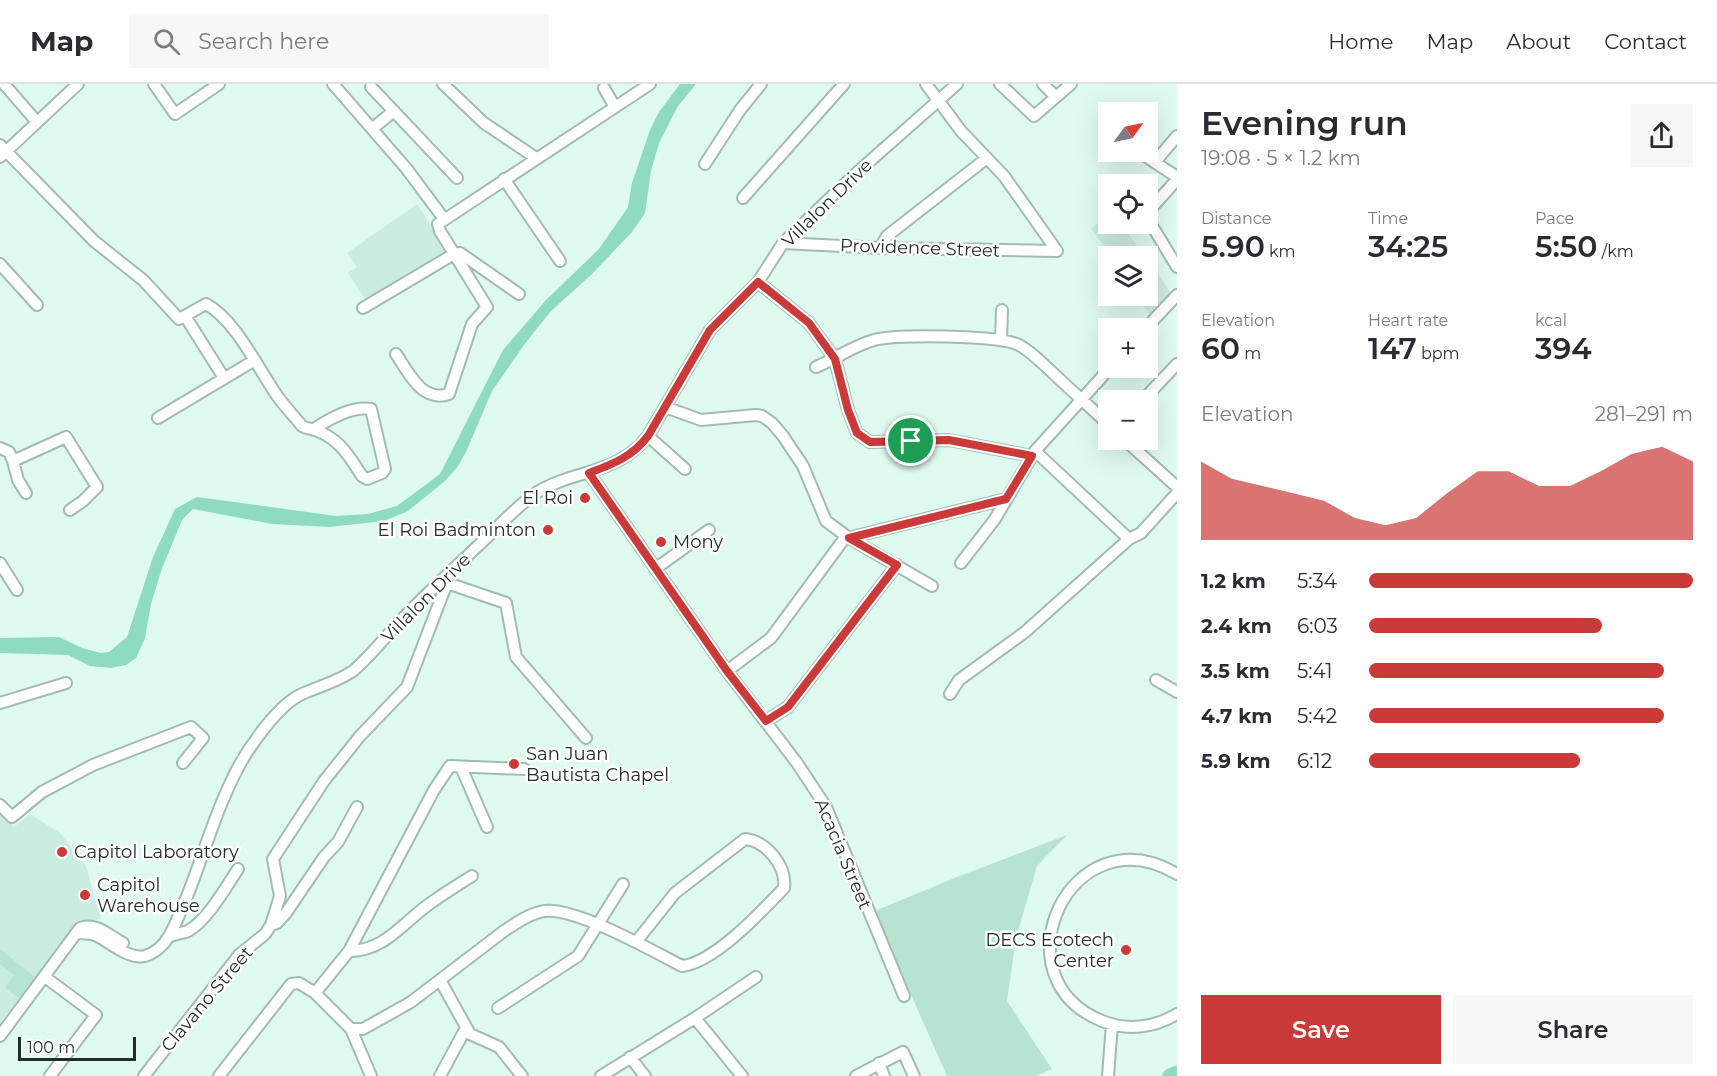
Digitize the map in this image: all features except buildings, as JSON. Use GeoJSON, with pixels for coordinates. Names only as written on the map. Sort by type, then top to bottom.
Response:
{"type":"FeatureCollection","features":[{"type":"Feature","properties":{"kind":"street"},"geometry":{"type":"LineString","coordinates":[[4,84],[37,122]]}},
{"type":"Feature","properties":{"kind":"street"},"geometry":{"type":"LineString","coordinates":[[78,84],[2,151],[94,241],[143,280],[179,319],[206,303],[214,308],[235,331],[278,397],[302,426],[314,429],[343,446],[362,476],[367,479],[385,469],[371,409],[363,408],[327,421],[314,429]]}},
{"type":"Feature","properties":{"kind":"street"},"geometry":{"type":"LineString","coordinates":[[154,84],[175,114],[219,84]]}},
{"type":"Feature","properties":{"kind":"street"},"geometry":{"type":"LineString","coordinates":[[333,84],[406,168],[444,219]]}},
{"type":"Feature","properties":{"kind":"street"},"geometry":{"type":"LineString","coordinates":[[443,84],[484,123],[537,158]]}},
{"type":"Feature","properties":{"kind":"street"},"geometry":{"type":"LineString","coordinates":[[396,354],[426,394],[449,394],[472,324],[487,307],[440,231],[438,224],[615,107],[639,88],[650,84]]}},
{"type":"Feature","properties":{"kind":"street"},"geometry":{"type":"LineString","coordinates":[[705,164],[760,84]]}},
{"type":"Feature","properties":{"kind":"street"},"geometry":{"type":"LineString","coordinates":[[743,198],[844,84]]}},
{"type":"Feature","properties":{"kind":"street"},"geometry":{"type":"LineString","coordinates":[[880,248],[888,236],[987,158],[961,130],[926,84]]}},
{"type":"Feature","properties":{"kind":"street","name":"Villalon Drive"},"geometry":{"type":"LineString","coordinates":[[0,1036],[77,933],[96,936],[137,956],[147,955],[162,947],[170,936],[197,873],[229,786],[241,761],[261,733],[290,701],[343,678],[353,671],[406,614],[445,582],[535,494],[547,487],[627,457],[638,449],[648,436],[710,330],[758,282],[783,243],[823,204],[957,84]]}},
{"type":"Feature","properties":{"kind":"street"},"geometry":{"type":"LineString","coordinates":[[1000,84],[1034,116],[1071,84]]}},
{"type":"Feature","properties":{"kind":"street"},"geometry":{"type":"LineString","coordinates":[[1043,84],[1056,97]]}},
{"type":"Feature","properties":{"kind":"street"},"geometry":{"type":"LineString","coordinates":[[371,87],[457,177]]}},
{"type":"Feature","properties":{"kind":"street"},"geometry":{"type":"LineString","coordinates":[[604,88],[615,107]]}},
{"type":"Feature","properties":{"kind":"street"},"geometry":{"type":"LineString","coordinates":[[372,128],[394,111]]}},
{"type":"Feature","properties":{"kind":"street"},"geometry":{"type":"LineString","coordinates":[[1158,158],[1177,136]]}},
{"type":"Feature","properties":{"kind":"street","name":"Providence Street"},"geometry":{"type":"LineString","coordinates":[[783,243],[880,248],[1057,251],[1004,176],[987,158]]}},
{"type":"Feature","properties":{"kind":"street"},"geometry":{"type":"LineString","coordinates":[[1155,162],[1175,181],[1158,201]]}},
{"type":"Feature","properties":{"kind":"street"},"geometry":{"type":"LineString","coordinates":[[504,179],[560,261]]}},
{"type":"Feature","properties":{"kind":"street"},"geometry":{"type":"LineString","coordinates":[[1157,234],[1177,267]]}},
{"type":"Feature","properties":{"kind":"street"},"geometry":{"type":"LineString","coordinates":[[363,308],[454,254],[460,253],[519,294]]}},
{"type":"Feature","properties":{"kind":"street"},"geometry":{"type":"LineString","coordinates":[[0,264],[37,305]]}},
{"type":"Feature","properties":{"kind":"street"},"geometry":{"type":"LineString","coordinates":[[758,282],[809,323],[835,359],[848,410],[857,433],[864,439],[870,442],[949,440],[1033,453],[1129,539]]}},
{"type":"Feature","properties":{"kind":"street"},"geometry":{"type":"LineString","coordinates":[[1155,318],[1177,295]]}},
{"type":"Feature","properties":{"kind":"street"},"geometry":{"type":"LineString","coordinates":[[1001,340],[1002,310]]}},
{"type":"Feature","properties":{"kind":"street"},"geometry":{"type":"LineString","coordinates":[[185,316],[224,378]]}},
{"type":"Feature","properties":{"kind":"street"},"geometry":{"type":"LineString","coordinates":[[816,367],[876,339],[897,336],[1001,340],[1020,345],[1098,415]]}},
{"type":"Feature","properties":{"kind":"street"},"geometry":{"type":"LineString","coordinates":[[158,418],[255,360]]}},
{"type":"Feature","properties":{"kind":"street"},"geometry":{"type":"LineString","coordinates":[[1152,390],[1177,364]]}},
{"type":"Feature","properties":{"kind":"street"},"geometry":{"type":"LineString","coordinates":[[961,563],[995,519],[1033,453],[1101,378]]}},
{"type":"Feature","properties":{"kind":"street"},"geometry":{"type":"LineString","coordinates":[[665,407],[701,420],[762,416],[783,436],[803,465],[826,521],[849,538],[932,586]]}},
{"type":"Feature","properties":{"kind":"street"},"geometry":{"type":"LineString","coordinates":[[648,436],[686,469]]}},
{"type":"Feature","properties":{"kind":"street"},"geometry":{"type":"LineString","coordinates":[[13,461],[66,437],[97,487],[70,510]]}},
{"type":"Feature","properties":{"kind":"street"},"geometry":{"type":"LineString","coordinates":[[0,448],[9,452],[18,480],[26,493]]}},
{"type":"Feature","properties":{"kind":"street"},"geometry":{"type":"LineString","coordinates":[[1136,450],[1177,487]]}},
{"type":"Feature","properties":{"kind":"street","name":"Acacia Street"},"geometry":{"type":"LineString","coordinates":[[589,473],[727,671],[766,721],[826,807],[904,996]]}},
{"type":"Feature","properties":{"kind":"street"},"geometry":{"type":"LineString","coordinates":[[950,694],[959,680],[1025,632],[1129,539],[1141,533],[1177,493]]}},
{"type":"Feature","properties":{"kind":"street"},"geometry":{"type":"LineString","coordinates":[[727,671],[771,638],[839,544],[849,538],[1006,499]]}},
{"type":"Feature","properties":{"kind":"street"},"geometry":{"type":"LineString","coordinates":[[655,569],[709,530]]}},
{"type":"Feature","properties":{"kind":"street"},"geometry":{"type":"LineString","coordinates":[[0,563],[17,590]]}},
{"type":"Feature","properties":{"kind":"street"},"geometry":{"type":"LineString","coordinates":[[766,721],[788,707],[897,565]]}},
{"type":"Feature","properties":{"kind":"street"},"geometry":{"type":"LineString","coordinates":[[445,582],[506,603],[516,657],[586,738]]}},
{"type":"Feature","properties":{"kind":"street","name":"Clavano Street"},"geometry":{"type":"LineString","coordinates":[[144,1076],[240,955],[265,934],[271,925],[280,896],[273,859],[324,781],[360,736],[407,687],[445,582]]}},
{"type":"Feature","properties":{"kind":"street"},"geometry":{"type":"LineString","coordinates":[[1156,680],[1177,692]]}},
{"type":"Feature","properties":{"kind":"street"},"geometry":{"type":"LineString","coordinates":[[0,704],[66,683]]}},
{"type":"Feature","properties":{"kind":"street"},"geometry":{"type":"LineString","coordinates":[[0,805],[12,817],[42,792],[93,765],[191,726],[203,738],[183,763]]}},
{"type":"Feature","properties":{"kind":"street"},"geometry":{"type":"LineString","coordinates":[[315,993],[349,951],[443,774],[450,766],[524,769]]}},
{"type":"Feature","properties":{"kind":"street"},"geometry":{"type":"LineString","coordinates":[[461,767],[488,827]]}},
{"type":"Feature","properties":{"kind":"street"},"geometry":{"type":"LineString","coordinates":[[271,925],[277,923],[286,914],[341,836],[357,807]]}},
{"type":"Feature","properties":{"kind":"street"},"geometry":{"type":"LineString","coordinates":[[351,1029],[363,1029],[373,1025],[411,1002],[504,931],[533,914],[543,911],[564,912],[597,925],[682,966],[695,964],[740,933],[784,888],[783,869],[758,842],[745,839],[675,893],[636,942]]}},
{"type":"Feature","properties":{"kind":"street"},"geometry":{"type":"LineString","coordinates":[[1177,874],[1148,862],[1128,861],[1108,864],[1082,878],[1057,908],[1051,927],[1050,947],[1056,976],[1067,994],[1097,1019],[1126,1027],[1146,1026],[1177,1014]]}},
{"type":"Feature","properties":{"kind":"street"},"geometry":{"type":"LineString","coordinates":[[170,936],[186,932],[196,926],[238,869]]}},
{"type":"Feature","properties":{"kind":"street"},"geometry":{"type":"LineString","coordinates":[[349,951],[363,951],[374,947],[396,933],[432,902],[472,876]]}},
{"type":"Feature","properties":{"kind":"street"},"geometry":{"type":"LineString","coordinates":[[498,1008],[578,956],[623,884]]}},
{"type":"Feature","properties":{"kind":"street"},"geometry":{"type":"LineString","coordinates":[[45,977],[96,1015],[50,1076]]}},
{"type":"Feature","properties":{"kind":"street"},"geometry":{"type":"LineString","coordinates":[[601,1076],[756,977]]}},
{"type":"Feature","properties":{"kind":"street"},"geometry":{"type":"LineString","coordinates":[[440,980],[470,1034],[499,1047],[522,1076]]}},
{"type":"Feature","properties":{"kind":"street"},"geometry":{"type":"LineString","coordinates":[[219,1076],[291,984],[299,983],[315,993],[351,1029],[371,1076]]}},
{"type":"Feature","properties":{"kind":"street"},"geometry":{"type":"LineString","coordinates":[[695,1018],[742,1076]]}},
{"type":"Feature","properties":{"kind":"street"},"geometry":{"type":"LineString","coordinates":[[1108,1076],[1112,1024]]}},
{"type":"Feature","properties":{"kind":"street"},"geometry":{"type":"LineString","coordinates":[[440,1076],[466,1028]]}},
{"type":"Feature","properties":{"kind":"street"},"geometry":{"type":"LineString","coordinates":[[856,1076],[903,1052],[914,1076]]}},
{"type":"Feature","properties":{"kind":"street"},"geometry":{"type":"LineString","coordinates":[[630,1057],[645,1076]]}},
{"type":"Feature","properties":{"kind":"street"},"geometry":{"type":"LineString","coordinates":[[879,1063],[884,1076]]}},
{"type":"Feature","properties":{"kind":"shaded area"},"geometry":{"type":"Polygon","coordinates":[[[680,84],[696,84],[678,106],[659,143],[651,171],[645,213],[632,232],[592,274],[550,312],[524,345],[492,391],[466,452],[445,481],[408,511],[384,521],[329,527],[272,524],[193,509],[182,520],[161,571],[151,604],[145,638],[136,658],[126,665],[111,668],[90,666],[68,655],[0,653],[0,638],[59,637],[82,648],[100,653],[109,652],[127,637],[153,557],[175,509],[197,497],[336,516],[368,514],[397,506],[440,474],[503,350],[546,300],[599,249],[628,207],[632,183],[650,130],[659,112],[680,84]]]}},
{"type":"Feature","properties":{"kind":"shaded area"},"geometry":{"type":"Polygon","coordinates":[[[417,204],[449,253],[367,302],[348,273],[357,267],[347,253],[417,204]]]}},
{"type":"Feature","properties":{"kind":"shaded area"},"geometry":{"type":"Polygon","coordinates":[[[1098,223],[1098,234],[1128,234],[1138,246],[1103,246],[1091,228],[1098,223]]]}},
{"type":"Feature","properties":{"kind":"shaded area"},"geometry":{"type":"Polygon","coordinates":[[[1158,274],[1171,293],[1151,316],[1144,306],[1158,306],[1158,274]]]}},
{"type":"Feature","properties":{"kind":"shaded area"},"geometry":{"type":"Polygon","coordinates":[[[0,809],[14,827],[30,814],[60,833],[86,866],[101,919],[78,923],[0,1023],[0,809]]]}},
{"type":"Feature","properties":{"kind":"shaded area"},"geometry":{"type":"Polygon","coordinates":[[[1067,835],[1037,866],[1016,938],[1007,1001],[1052,1069],[1036,1076],[947,1076],[876,916],[877,910],[1067,835]]]}},
{"type":"Feature","properties":{"kind":"shaded area"},"geometry":{"type":"Polygon","coordinates":[[[0,949],[35,977],[19,998],[5,988],[14,975],[0,964],[0,949]]]}},
{"type":"Feature","properties":{"kind":"waterway"},"geometry":{"type":"LineString","coordinates":[[1170,1076],[1177,1073]]}},
{"type":"Feature","properties":{"kind":"place","name":"El Roi"},"geometry":{"type":"Point","coordinates":[585,498]}},
{"type":"Feature","properties":{"kind":"place","name":"El Roi Badminton"},"geometry":{"type":"Point","coordinates":[548,530]}},
{"type":"Feature","properties":{"kind":"place","name":"Mony"},"geometry":{"type":"Point","coordinates":[661,542]}},
{"type":"Feature","properties":{"kind":"place","name":"San Juan Bautista Chapel"},"geometry":{"type":"Point","coordinates":[514,764]}},
{"type":"Feature","properties":{"kind":"place","name":"Capitol Laboratory"},"geometry":{"type":"Point","coordinates":[62,852]}},
{"type":"Feature","properties":{"kind":"place","name":"Capitol Warehouse"},"geometry":{"type":"Point","coordinates":[85,895]}},
{"type":"Feature","properties":{"kind":"place","name":"DECS Ecotech Center"},"geometry":{"type":"Point","coordinates":[1126,950]}},
{"type":"Feature","properties":{"kind":"route"},"geometry":{"type":"LineString","coordinates":[[758,282],[809,323],[835,359],[848,410],[857,433],[870,442],[911,441],[949,440],[1032,456],[1006,499],[849,538],[897,565],[788,707],[766,721],[727,671],[589,473],[627,457],[638,449],[648,436],[710,330],[758,282]]}}]}
